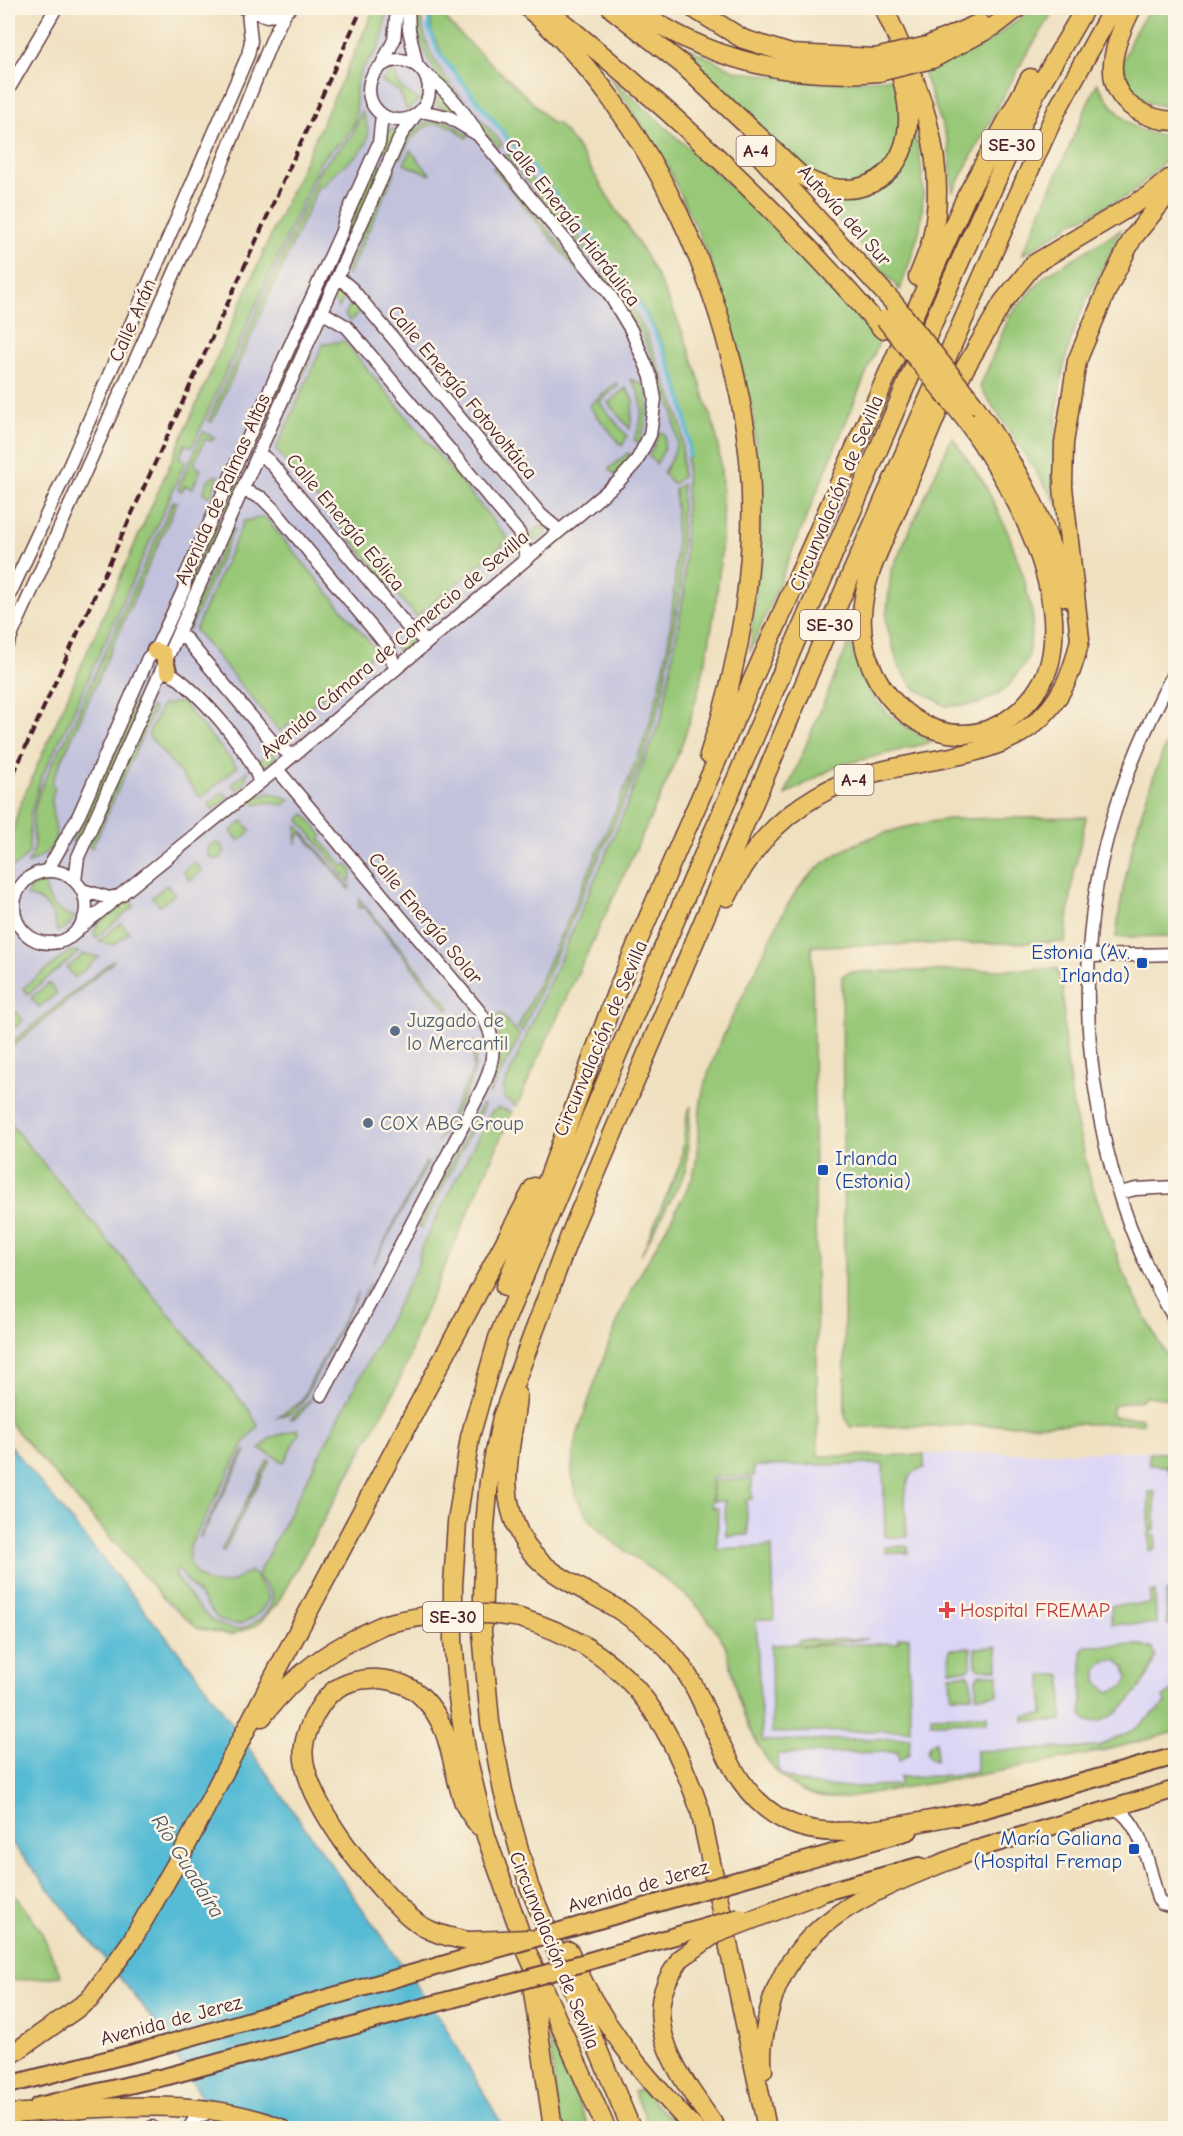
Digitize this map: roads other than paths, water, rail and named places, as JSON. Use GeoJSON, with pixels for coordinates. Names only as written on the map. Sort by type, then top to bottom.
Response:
{"type":"FeatureCollection","features":[{"type":"Feature","properties":{"kind":"highway"},"geometry":{"type":"LineString","coordinates":[[528,8],[547,24],[615,103],[657,170],[700,261],[730,354],[748,459],[750,561],[738,646],[715,735],[671,864]]}},
{"type":"Feature","properties":{"kind":"highway"},"geometry":{"type":"LineString","coordinates":[[545,8],[629,76],[723,161],[883,324]]}},
{"type":"Feature","properties":{"kind":"highway"},"geometry":{"type":"LineString","coordinates":[[557,8],[619,57],[724,152],[794,221],[883,324],[967,417],[1010,504],[1035,570],[1045,627],[1036,678],[1027,691],[1009,710],[993,718],[969,725],[932,720],[910,708],[880,675],[868,637],[869,613],[890,526],[932,426],[977,315],[1000,236]]}},
{"type":"Feature","properties":{"kind":"highway"},"geometry":{"type":"LineString","coordinates":[[612,8],[683,65],[800,176],[814,184],[848,191],[877,181],[899,157],[906,140],[908,108],[901,74],[877,8]]}},
{"type":"Feature","properties":{"kind":"highway","name":"Autovía del Sur"},"geometry":{"type":"LineString","coordinates":[[612,8],[765,160],[892,301],[967,417]]}},
{"type":"Feature","properties":{"kind":"highway"},"geometry":{"type":"LineString","coordinates":[[635,8],[659,25],[728,56],[773,69],[841,75],[963,44],[1018,8]]}},
{"type":"Feature","properties":{"kind":"highway"},"geometry":{"type":"LineString","coordinates":[[693,8],[743,39],[791,54],[877,65]]}},
{"type":"Feature","properties":{"kind":"highway"},"geometry":{"type":"LineString","coordinates":[[828,505],[932,240],[938,195],[932,135],[924,102],[884,8]]}},
{"type":"Feature","properties":{"kind":"highway"},"geometry":{"type":"LineString","coordinates":[[929,53],[1004,8]]}},
{"type":"Feature","properties":{"kind":"highway"},"geometry":{"type":"LineString","coordinates":[[480,1396],[496,1308],[548,1179],[575,1098],[616,993],[671,864],[966,197],[1035,69],[1079,8]]}},
{"type":"Feature","properties":{"kind":"highway","name":"Circunvalación de Sevilla"},"geometry":{"type":"LineString","coordinates":[[606,2128],[528,1946],[486,1836],[468,1756],[458,1698],[453,1597],[457,1522],[470,1437],[498,1338],[522,1278],[948,288],[1036,92],[1085,8]]}},
{"type":"Feature","properties":{"kind":"highway","name":"Circunvalación de Sevilla"},"geometry":{"type":"LineString","coordinates":[[631,2128],[529,1886],[503,1791],[490,1722],[482,1632],[485,1526],[489,1481],[502,1417],[574,1225],[846,586],[1058,110],[1113,8]]}},
{"type":"Feature","properties":{"kind":"highway"},"geometry":{"type":"LineString","coordinates":[[1132,8],[1119,33],[1113,54],[1113,79],[1129,105],[1149,117],[1176,121]]}},
{"type":"Feature","properties":{"kind":"highway"},"geometry":{"type":"LineString","coordinates":[[932,426],[1002,302],[1034,264],[1152,194],[1176,174]]}},
{"type":"Feature","properties":{"kind":"highway"},"geometry":{"type":"LineString","coordinates":[[1069,673],[1080,639],[1064,486],[1064,443],[1077,361],[1106,292],[1132,239],[1176,184]]}},
{"type":"Feature","properties":{"kind":"highway"},"geometry":{"type":"LineString","coordinates":[[1125,256],[1176,196]]}},
{"type":"Feature","properties":{"kind":"highway","name":"A-4"},"geometry":{"type":"LineString","coordinates":[[665,1015],[691,979],[738,876],[756,846],[783,821],[818,796],[855,780],[898,767],[970,753],[1010,740],[1033,727],[1050,710],[1069,673],[1066,600],[1038,506],[1011,459],[967,417]]}},
{"type":"Feature","properties":{"kind":"highway"},"geometry":{"type":"LineString","coordinates":[[8,2057],[89,2000],[132,1942],[238,1750],[254,1714],[534,1186],[575,1098]]}},
{"type":"Feature","properties":{"kind":"highway"},"geometry":{"type":"LineString","coordinates":[[518,1373],[506,1497],[522,1540],[537,1558],[554,1571],[624,1613],[654,1635],[674,1657],[697,1693],[728,1759],[745,1787],[764,1807],[786,1822],[815,1830],[850,1832],[969,1813]]}},
{"type":"Feature","properties":{"kind":"highway"},"geometry":{"type":"LineString","coordinates":[[238,1750],[285,1687],[320,1658],[386,1624],[427,1614],[462,1611],[520,1618],[550,1627],[580,1642],[619,1670],[657,1713],[683,1762],[699,1810],[769,2128]]}},
{"type":"Feature","properties":{"kind":"highway"},"geometry":{"type":"LineString","coordinates":[[486,1836],[464,1804],[446,1731],[436,1713],[422,1696],[400,1683],[370,1679],[350,1683],[331,1694],[314,1717],[304,1747],[309,1784],[326,1816],[385,1895],[409,1917],[438,1934],[467,1941],[528,1946],[553,2128]]}},
{"type":"Feature","properties":{"kind":"highway"},"geometry":{"type":"LineString","coordinates":[[503,1791],[574,1963],[603,2019],[643,2074],[694,2128]]}},
{"type":"Feature","properties":{"kind":"highway"},"geometry":{"type":"LineString","coordinates":[[769,2128],[760,2054],[772,1997],[791,1959],[820,1926],[864,1896],[975,1850]]}},
{"type":"Feature","properties":{"kind":"highway"},"geometry":{"type":"LineString","coordinates":[[716,2128],[674,2063],[665,2040],[660,2011],[665,1984],[680,1959],[715,1934],[821,1893]]}},
{"type":"Feature","properties":{"kind":"highway"},"geometry":{"type":"LineString","coordinates":[[8,2114],[124,2107],[212,2112],[268,2123],[280,2128]]}},
{"type":"Feature","properties":{"kind":"main road","name":"Avenida de Jerez"},"geometry":{"type":"LineString","coordinates":[[8,2085],[528,1946],[780,1868],[1176,1756]]}},
{"type":"Feature","properties":{"kind":"main road"},"geometry":{"type":"LineString","coordinates":[[8,2114],[168,2076],[541,1975],[975,1850],[1176,1789]]}},
{"type":"Feature","properties":{"kind":"street"},"geometry":{"type":"LineString","coordinates":[[8,90],[56,8]]}},
{"type":"Feature","properties":{"kind":"street"},"geometry":{"type":"LineString","coordinates":[[397,8],[394,40],[381,66],[372,77],[369,91],[372,105],[382,115],[401,121],[417,114],[430,93],[409,30],[408,8]]}},
{"type":"Feature","properties":{"kind":"street"},"geometry":{"type":"LineString","coordinates":[[245,10],[267,16],[288,9]]}},
{"type":"Feature","properties":{"kind":"street","name":"Calle Arán"},"geometry":{"type":"LineString","coordinates":[[8,643],[210,194],[273,37],[288,9]]}},
{"type":"Feature","properties":{"kind":"street","name":"Calle Arán"},"geometry":{"type":"LineString","coordinates":[[8,598],[71,462],[248,55],[250,41],[245,10]]}},
{"type":"Feature","properties":{"kind":"street"},"geometry":{"type":"LineString","coordinates":[[381,66],[403,60],[421,70]]}},
{"type":"Feature","properties":{"kind":"street","name":"Calle Energía Hidráulica"},"geometry":{"type":"LineString","coordinates":[[421,70],[443,87],[468,117],[480,137],[619,308],[651,377],[655,401]]}},
{"type":"Feature","properties":{"kind":"street","name":"Calle Energía Hidráulica"},"geometry":{"type":"LineString","coordinates":[[417,114],[454,119],[480,137]]}},
{"type":"Feature","properties":{"kind":"street","name":"Avenida de Palmas Altas"},"geometry":{"type":"LineString","coordinates":[[78,885],[78,857],[163,663],[248,487],[259,453],[326,311],[338,277],[401,135],[417,114]]}},
{"type":"Feature","properties":{"kind":"street","name":"Avenida de Palmas Altas"},"geometry":{"type":"LineString","coordinates":[[163,663],[186,575],[231,474],[238,464],[309,299],[316,291],[379,142],[382,115]]}},
{"type":"Feature","properties":{"kind":"street","name":"Calle Energía Fotovoltáica"},"geometry":{"type":"LineString","coordinates":[[338,277],[352,289],[541,515],[560,531]]}},
{"type":"Feature","properties":{"kind":"street"},"geometry":{"type":"LineString","coordinates":[[316,291],[323,296],[326,311],[347,327],[519,533],[527,558]]}},
{"type":"Feature","properties":{"kind":"street","name":"Avenida Cámara de Comercio de Sevilla"},"geometry":{"type":"LineString","coordinates":[[77,930],[292,756],[619,481],[636,462],[650,435],[655,401]]}},
{"type":"Feature","properties":{"kind":"street","name":"Calle Energía Eólica"},"geometry":{"type":"LineString","coordinates":[[259,453],[270,462],[407,626],[427,642]]}},
{"type":"Feature","properties":{"kind":"street"},"geometry":{"type":"LineString","coordinates":[[238,464],[247,471],[248,487],[276,512],[388,647],[395,668]]}},
{"type":"Feature","properties":{"kind":"street"},"geometry":{"type":"LineString","coordinates":[[178,634],[187,640],[271,740],[292,756]]}},
{"type":"Feature","properties":{"kind":"street","name":"Avenida de Palmas Altas"},"geometry":{"type":"LineString","coordinates":[[47,871],[79,815],[148,658],[163,663]]}},
{"type":"Feature","properties":{"kind":"street"},"geometry":{"type":"LineString","coordinates":[[163,663],[192,688],[249,758],[259,782]]}},
{"type":"Feature","properties":{"kind":"street"},"geometry":{"type":"LineString","coordinates":[[1176,669],[1142,735],[1110,826],[1097,886],[1090,956],[1090,1042],[1100,1120],[1119,1193],[1151,1275],[1176,1321]]}},
{"type":"Feature","properties":{"kind":"street","name":"Calle Energía Solar"},"geometry":{"type":"LineString","coordinates":[[277,768],[480,1012],[489,1026],[494,1046],[492,1066],[482,1089],[322,1395]]}},
{"type":"Feature","properties":{"kind":"street"},"geometry":{"type":"LineString","coordinates":[[78,885],[86,911],[77,930],[55,942],[38,940],[30,936],[16,916],[12,893],[26,881],[47,871],[62,873],[78,885],[109,898],[123,895]]}},
{"type":"Feature","properties":{"kind":"street"},"geometry":{"type":"LineString","coordinates":[[1090,956],[1176,954]]}},
{"type":"Feature","properties":{"kind":"street"},"geometry":{"type":"LineString","coordinates":[[1119,1193],[1136,1189],[1176,1187]]}},
{"type":"Feature","properties":{"kind":"street"},"geometry":{"type":"LineString","coordinates":[[1114,1808],[1122,1811],[1134,1826],[1162,1904],[1176,1908]]}},
{"type":"Feature","properties":{"kind":"street"},"geometry":{"type":"LineString","coordinates":[[189,2128],[196,2117],[212,2112]]}},
{"type":"Feature","properties":{"kind":"water","name":"Río Guadaíra"},"geometry":{"type":"Polygon","coordinates":[[[8,1443],[198,1676],[443,2023],[504,2128],[222,2128],[145,2009],[8,1838],[8,1443]]]}},
{"type":"Feature","properties":{"kind":"waterway"},"geometry":{"type":"LineString","coordinates":[[429,8],[429,28],[438,52],[509,140]]}},
{"type":"Feature","properties":{"kind":"waterway"},"geometry":{"type":"LineString","coordinates":[[515,147],[604,254]]}},
{"type":"Feature","properties":{"kind":"waterway"},"geometry":{"type":"LineString","coordinates":[[609,262],[639,305],[665,353],[683,405],[688,431],[689,456]]}},
{"type":"Feature","properties":{"kind":"railway"},"geometry":{"type":"LineString","coordinates":[[8,786],[362,8]]}},
{"type":"Feature","properties":{"kind":"place","name":"Estonia (Av. Irlanda)"},"geometry":{"type":"Point","coordinates":[1142,963]}},
{"type":"Feature","properties":{"kind":"place","name":"Juzgado de lo Mercantil"},"geometry":{"type":"Point","coordinates":[395,1031]}},
{"type":"Feature","properties":{"kind":"place","name":"COX ABG Group"},"geometry":{"type":"Point","coordinates":[368,1123]}},
{"type":"Feature","properties":{"kind":"place","name":"Irlanda (Estonia)"},"geometry":{"type":"Point","coordinates":[823,1170]}},
{"type":"Feature","properties":{"kind":"place","name":"Hospital FREMAP"},"geometry":{"type":"Point","coordinates":[947,1610]}},
{"type":"Feature","properties":{"kind":"place","name":"María Galiana (Hospital Fremap"},"geometry":{"type":"Point","coordinates":[1134,1849]}}]}
